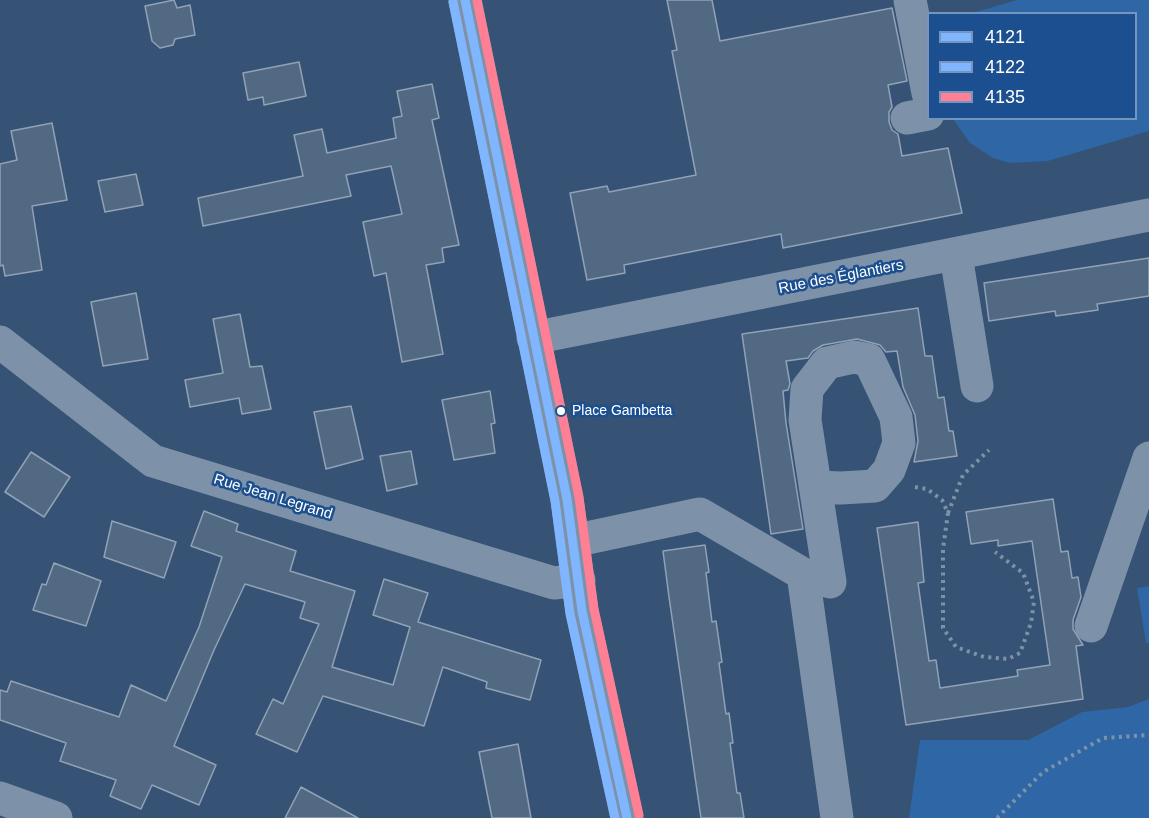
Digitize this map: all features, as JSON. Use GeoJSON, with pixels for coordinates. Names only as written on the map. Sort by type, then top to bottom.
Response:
{"type":"FeatureCollection","features":[{"type":"Feature","properties":{"kind":"street"},"geometry":{"type":"LineString","coordinates":[[465,0],[567,499],[582,611],[627,818]]}},
{"type":"Feature","properties":{"kind":"street"},"geometry":{"type":"LineString","coordinates":[[910,0],[927,88]]}},
{"type":"Feature","properties":{"kind":"street","name":"Rue des Églantiers"},"geometry":{"type":"LineString","coordinates":[[533,338],[1149,215]]}},
{"type":"Feature","properties":{"kind":"street"},"geometry":{"type":"LineString","coordinates":[[956,255],[978,386]]}},
{"type":"Feature","properties":{"kind":"street","name":"Rue Jean Legrand"},"geometry":{"type":"LineString","coordinates":[[0,342],[153,461],[554,583],[579,580]]}},
{"type":"Feature","properties":{"kind":"street"},"geometry":{"type":"LineString","coordinates":[[573,541],[700,514],[803,574],[830,582],[805,420],[807,389],[827,363],[854,357],[869,360],[896,417],[899,443],[889,470],[875,486],[817,487]]}},
{"type":"Feature","properties":{"kind":"street"},"geometry":{"type":"LineString","coordinates":[[1091,626],[1149,458]]}},
{"type":"Feature","properties":{"kind":"street"},"geometry":{"type":"LineString","coordinates":[[803,574],[837,818]]}},
{"type":"Feature","properties":{"kind":"street"},"geometry":{"type":"LineString","coordinates":[[0,798],[56,818]]}},
{"type":"Feature","properties":{"kind":"path"},"geometry":{"type":"LineString","coordinates":[[989,450],[963,475],[948,513],[943,549],[943,628],[956,647],[984,657],[1008,659],[1020,653],[1031,623],[1034,602],[1023,573],[995,552]]}},
{"type":"Feature","properties":{"kind":"path"},"geometry":{"type":"LineString","coordinates":[[875,486],[896,484],[927,489],[942,500],[948,513]]}},
{"type":"Feature","properties":{"kind":"path"},"geometry":{"type":"LineString","coordinates":[[997,818],[1043,772],[1103,738],[1149,735]]}},
{"type":"Feature","properties":{"kind":"shaded area"},"geometry":{"type":"Polygon","coordinates":[[[1017,0],[1149,0],[1149,131],[1048,161],[1010,163],[993,158],[970,143],[954,120],[1137,120],[1137,12],[975,12],[1017,0]]]}},
{"type":"Feature","properties":{"kind":"shaded area"},"geometry":{"type":"Polygon","coordinates":[[[1149,586],[1149,643],[1146,643],[1137,588],[1149,586]]]}},
{"type":"Feature","properties":{"kind":"shaded area"},"geometry":{"type":"Polygon","coordinates":[[[1149,699],[1149,818],[909,818],[920,740],[1028,740],[1082,712],[1128,707],[1149,699]]]}},
{"type":"Feature","properties":{"kind":"building"},"geometry":{"type":"Polygon","coordinates":[[[174,0],[177,8],[190,5],[195,35],[175,39],[173,45],[160,48],[152,41],[145,6],[174,0]]]}},
{"type":"Feature","properties":{"kind":"building"},"geometry":{"type":"Polygon","coordinates":[[[667,0],[712,0],[720,41],[892,8],[907,81],[888,85],[892,107],[889,112],[889,122],[892,130],[898,134],[902,156],[948,148],[962,213],[783,248],[781,234],[624,265],[625,273],[587,280],[570,193],[607,186],[609,192],[696,175],[672,51],[677,50],[667,0]]]}},
{"type":"Feature","properties":{"kind":"building"},"geometry":{"type":"Polygon","coordinates":[[[299,62],[306,96],[264,105],[263,97],[248,100],[243,73],[299,62]]]}},
{"type":"Feature","properties":{"kind":"building"},"geometry":{"type":"Polygon","coordinates":[[[432,84],[439,118],[432,120],[459,245],[442,248],[444,262],[426,265],[443,354],[402,362],[386,273],[374,276],[363,222],[402,214],[391,166],[346,175],[351,196],[203,226],[198,198],[303,176],[294,135],[322,129],[327,153],[396,138],[393,118],[402,116],[397,91],[432,84]]]}},
{"type":"Feature","properties":{"kind":"building"},"geometry":{"type":"Polygon","coordinates":[[[52,123],[67,200],[32,206],[42,270],[5,276],[3,265],[0,266],[0,164],[17,160],[11,131],[52,123]]]}},
{"type":"Feature","properties":{"kind":"building"},"geometry":{"type":"Polygon","coordinates":[[[136,174],[143,205],[105,212],[98,181],[136,174]]]}},
{"type":"Feature","properties":{"kind":"building"},"geometry":{"type":"Polygon","coordinates":[[[1149,258],[1149,296],[1097,304],[1098,310],[1056,316],[1055,311],[989,321],[984,283],[1149,258]]]}},
{"type":"Feature","properties":{"kind":"building"},"geometry":{"type":"Polygon","coordinates":[[[136,293],[148,359],[103,366],[91,302],[136,293]]]}},
{"type":"Feature","properties":{"kind":"building"},"geometry":{"type":"Polygon","coordinates":[[[918,308],[925,356],[932,356],[938,398],[944,397],[949,431],[953,431],[957,456],[914,462],[918,441],[915,415],[903,387],[897,351],[886,352],[880,345],[857,339],[823,345],[813,351],[808,358],[786,361],[790,384],[788,390],[783,391],[786,423],[803,529],[771,534],[742,334],[918,308]]]}},
{"type":"Feature","properties":{"kind":"building"},"geometry":{"type":"Polygon","coordinates":[[[240,314],[250,367],[262,366],[271,409],[242,414],[239,398],[190,407],[185,380],[223,373],[213,319],[240,314]]]}},
{"type":"Feature","properties":{"kind":"building"},"geometry":{"type":"Polygon","coordinates":[[[490,391],[495,423],[491,424],[495,453],[454,460],[442,400],[490,391]]]}},
{"type":"Feature","properties":{"kind":"building"},"geometry":{"type":"Polygon","coordinates":[[[351,406],[363,459],[326,469],[314,412],[351,406]]]}},
{"type":"Feature","properties":{"kind":"building"},"geometry":{"type":"Polygon","coordinates":[[[411,451],[417,484],[387,491],[380,456],[411,451]]]}},
{"type":"Feature","properties":{"kind":"building"},"geometry":{"type":"Polygon","coordinates":[[[31,452],[70,477],[44,517],[5,492],[31,452]]]}},
{"type":"Feature","properties":{"kind":"building"},"geometry":{"type":"Polygon","coordinates":[[[1053,499],[1061,552],[1068,551],[1072,578],[1078,577],[1081,597],[1073,620],[1073,629],[1083,645],[1076,646],[1083,699],[906,725],[877,528],[918,522],[924,582],[918,583],[929,661],[936,660],[940,688],[1018,676],[1017,670],[1050,665],[1032,541],[998,546],[998,540],[971,544],[966,512],[1053,499]]]}},
{"type":"Feature","properties":{"kind":"building"},"geometry":{"type":"Polygon","coordinates":[[[204,511],[238,524],[236,531],[296,551],[290,571],[355,591],[332,667],[393,685],[410,627],[373,615],[384,579],[428,593],[418,622],[541,660],[530,700],[486,688],[487,682],[443,667],[424,726],[323,696],[297,752],[256,734],[273,699],[283,704],[319,624],[300,618],[305,602],[245,584],[214,650],[174,746],[216,765],[199,805],[152,785],[141,809],[110,796],[116,780],[60,761],[66,743],[0,720],[0,690],[7,692],[11,681],[119,717],[131,685],[166,701],[199,627],[222,557],[191,546],[204,511]]]}},
{"type":"Feature","properties":{"kind":"building"},"geometry":{"type":"Polygon","coordinates":[[[112,521],[176,542],[164,578],[104,557],[112,521]]]}},
{"type":"Feature","properties":{"kind":"building"},"geometry":{"type":"Polygon","coordinates":[[[705,545],[712,622],[716,621],[722,662],[719,663],[726,714],[729,713],[733,743],[730,743],[737,793],[740,793],[744,818],[701,818],[669,597],[663,551],[705,545]]]}},
{"type":"Feature","properties":{"kind":"building"},"geometry":{"type":"Polygon","coordinates":[[[54,563],[101,581],[86,626],[33,610],[42,584],[46,585],[54,563]]]}},
{"type":"Feature","properties":{"kind":"building"},"geometry":{"type":"Polygon","coordinates":[[[518,744],[531,818],[492,818],[479,752],[518,744]]]}},
{"type":"Feature","properties":{"kind":"building"},"geometry":{"type":"Polygon","coordinates":[[[301,787],[358,818],[285,818],[301,787]]]}},
{"type":"Feature","properties":{"kind":"transit line","name":"4121"},"geometry":{"type":"LineString","coordinates":[[465,0],[567,499],[582,611],[627,818]]}},
{"type":"Feature","properties":{"kind":"transit line","name":"4135"},"geometry":{"type":"LineString","coordinates":[[477,0],[579,497],[594,609],[639,815]]}},
{"type":"Feature","properties":{"kind":"transit line","name":"4122"},"geometry":{"type":"LineString","coordinates":[[453,2],[555,501],[570,614],[615,818]]}},
{"type":"Feature","properties":{"kind":"place","name":"Place Gambetta"},"geometry":{"type":"Point","coordinates":[561,411]}}]}
